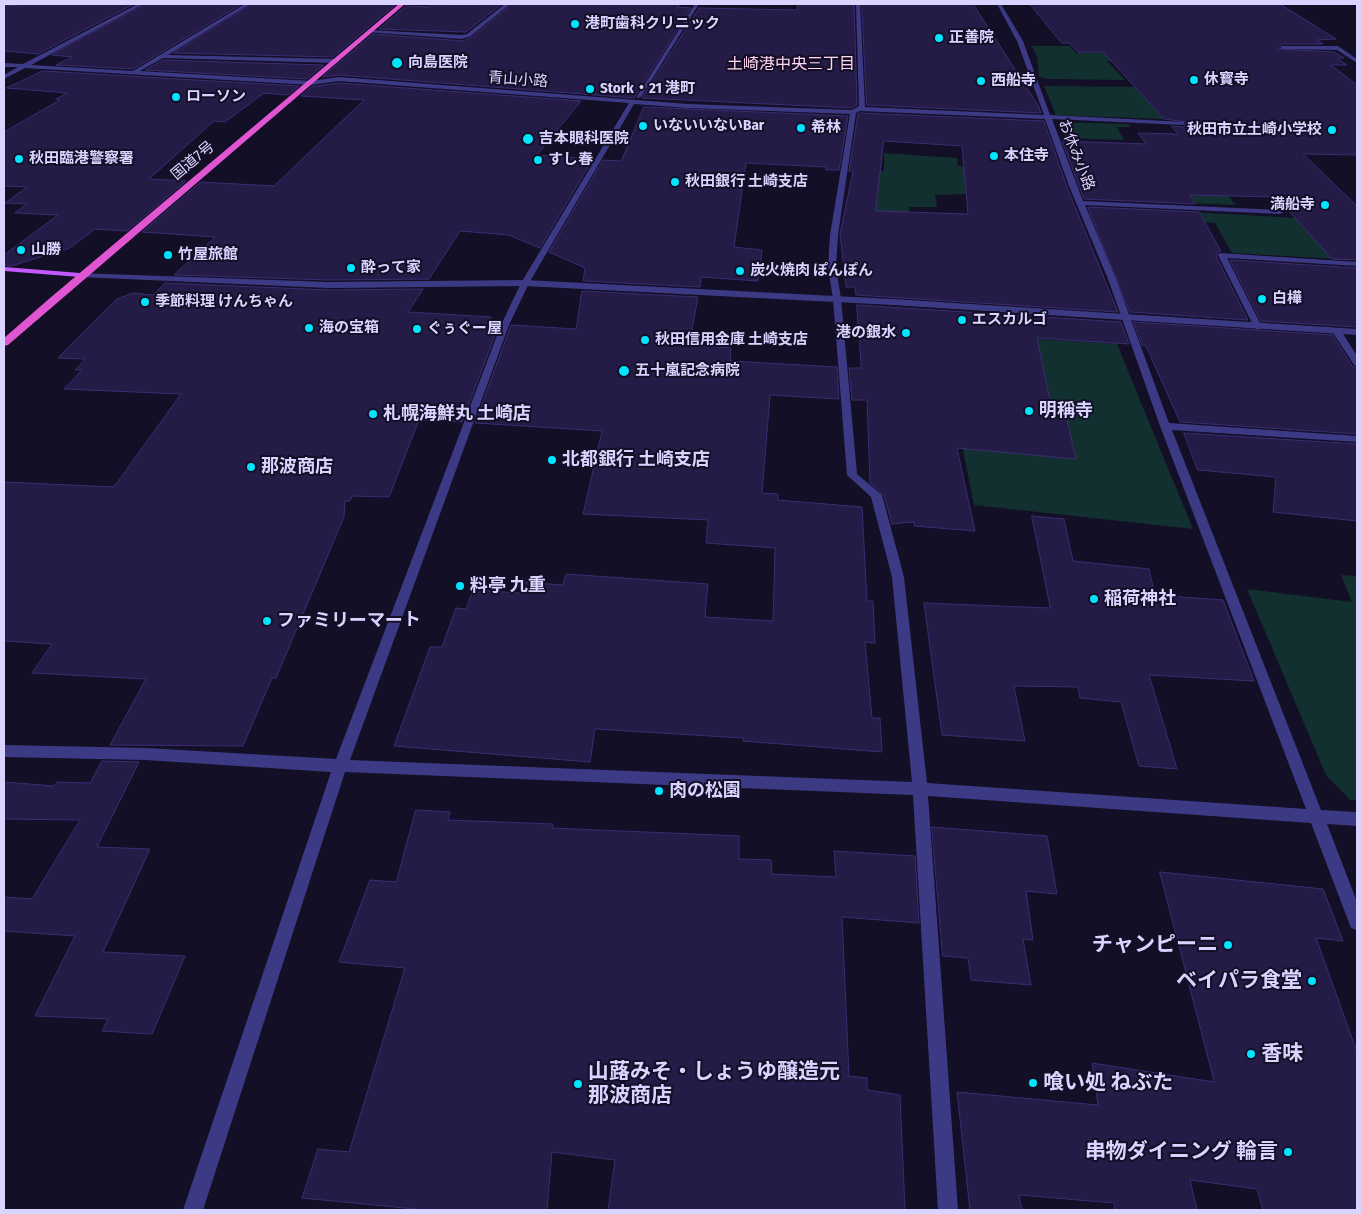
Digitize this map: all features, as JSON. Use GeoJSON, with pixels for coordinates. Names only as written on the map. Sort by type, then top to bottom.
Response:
{"type":"FeatureCollection","features":[{"type":"Feature","properties":{"kind":"highway","name":"国道7号"},"geometry":{"type":"LineString","coordinates":[[4,343],[80,275],[312,83],[402,4]]}},
{"type":"Feature","properties":{"kind":"main road"},"geometry":{"type":"LineString","coordinates":[[4,269],[80,275]]}},
{"type":"Feature","properties":{"kind":"street"},"geometry":{"type":"LineString","coordinates":[[4,77],[141,4]]}},
{"type":"Feature","properties":{"kind":"street"},"geometry":{"type":"LineString","coordinates":[[135,72],[248,4]]}},
{"type":"Feature","properties":{"kind":"street"},"geometry":{"type":"LineString","coordinates":[[369,32],[462,37],[469,35],[508,4]]}},
{"type":"Feature","properties":{"kind":"street"},"geometry":{"type":"LineString","coordinates":[[193,1210],[340,766],[505,325],[525,283],[636,99],[697,4]]}},
{"type":"Feature","properties":{"kind":"street"},"geometry":{"type":"LineString","coordinates":[[858,4],[862,107],[856,110],[834,235],[832,267],[837,299],[852,476],[876,495],[898,577],[920,789],[948,1210]]}},
{"type":"Feature","properties":{"kind":"street","name":"お休み小路"},"geometry":{"type":"LineString","coordinates":[[999,4],[1020,41],[1047,117],[1126,318],[1165,426],[1357,922]]}},
{"type":"Feature","properties":{"kind":"street"},"geometry":{"type":"LineString","coordinates":[[1282,48],[1328,46],[1338,48],[1357,61]]}},
{"type":"Feature","properties":{"kind":"street"},"geometry":{"type":"LineString","coordinates":[[162,56],[336,61]]}},
{"type":"Feature","properties":{"kind":"street","name":"青山小路"},"geometry":{"type":"LineString","coordinates":[[4,65],[312,83],[339,79],[636,99],[688,106],[856,110],[1183,124]]}},
{"type":"Feature","properties":{"kind":"street"},"geometry":{"type":"LineString","coordinates":[[1080,203],[1280,212]]}},
{"type":"Feature","properties":{"kind":"street"},"geometry":{"type":"LineString","coordinates":[[1258,327],[1222,255],[1357,264]]}},
{"type":"Feature","properties":{"kind":"street"},"geometry":{"type":"LineString","coordinates":[[80,275],[329,285],[525,283],[837,299],[1357,332]]}},
{"type":"Feature","properties":{"kind":"street"},"geometry":{"type":"LineString","coordinates":[[1337,330],[1357,363]]}},
{"type":"Feature","properties":{"kind":"street"},"geometry":{"type":"LineString","coordinates":[[1165,426],[1357,439]]}},
{"type":"Feature","properties":{"kind":"street"},"geometry":{"type":"LineString","coordinates":[[4,751],[146,754],[340,766],[920,789],[1357,819]]}},
{"type":"Feature","properties":{"kind":"green space"},"geometry":{"type":"Polygon","coordinates":[[[1032,46],[1070,46],[1076,53],[1105,52],[1132,60],[1107,61],[1125,80],[1050,79],[1039,77],[1037,56],[1032,46]]]}},
{"type":"Feature","properties":{"kind":"green space"},"geometry":{"type":"Polygon","coordinates":[[[1044,86],[1152,87],[1188,120],[1056,115],[1044,86]]]}},
{"type":"Feature","properties":{"kind":"green space"},"geometry":{"type":"Polygon","coordinates":[[[1060,122],[1128,124],[1131,127],[1117,127],[1124,140],[1066,138],[1060,122]]]}},
{"type":"Feature","properties":{"kind":"green space"},"geometry":{"type":"Polygon","coordinates":[[[884,153],[957,158],[958,166],[1035,170],[1002,193],[935,195],[937,207],[909,207],[914,248],[871,246],[876,171],[884,171],[884,153]]]}},
{"type":"Feature","properties":{"kind":"green space"},"geometry":{"type":"Polygon","coordinates":[[[1222,189],[1236,205],[1130,201],[1128,196],[1222,189]]]}},
{"type":"Feature","properties":{"kind":"green space"},"geometry":{"type":"Polygon","coordinates":[[[1120,208],[1298,218],[1315,238],[1357,240],[1357,260],[1232,253],[1215,223],[1125,218],[1120,208]]]}},
{"type":"Feature","properties":{"kind":"green space"},"geometry":{"type":"Polygon","coordinates":[[[988,336],[1117,344],[1193,529],[974,505],[959,431],[988,336]]]}},
{"type":"Feature","properties":{"kind":"green space"},"geometry":{"type":"Polygon","coordinates":[[[1341,575],[1357,576],[1357,800],[1350,800],[1326,775],[1247,589],[1352,602],[1341,575]]]}},
{"type":"Feature","properties":{"kind":"building"},"geometry":{"type":"Polygon","coordinates":[[[24,4],[134,4],[38,54],[4,51],[4,5],[19,6],[24,4]]]}},
{"type":"Feature","properties":{"kind":"building"},"geometry":{"type":"Polygon","coordinates":[[[145,4],[242,4],[133,69],[56,65],[72,57],[52,55],[145,4]]]}},
{"type":"Feature","properties":{"kind":"building"},"geometry":{"type":"Polygon","coordinates":[[[252,4],[395,5],[333,57],[174,53],[252,4]]]}},
{"type":"Feature","properties":{"kind":"building"},"geometry":{"type":"Polygon","coordinates":[[[433,4],[502,4],[466,32],[379,29],[406,6],[429,7],[433,4]]]}},
{"type":"Feature","properties":{"kind":"building"},"geometry":{"type":"Polygon","coordinates":[[[512,4],[680,4],[677,7],[691,8],[634,98],[339,75],[322,77],[373,34],[463,41],[472,37],[512,4]]]}},
{"type":"Feature","properties":{"kind":"building"},"geometry":{"type":"Polygon","coordinates":[[[800,4],[854,4],[857,105],[852,108],[642,98],[699,8],[798,10],[797,6],[800,6],[800,4]]]}},
{"type":"Feature","properties":{"kind":"building"},"geometry":{"type":"Polygon","coordinates":[[[862,4],[973,4],[1038,105],[1041,113],[867,105],[862,4]]]}},
{"type":"Feature","properties":{"kind":"building"},"geometry":{"type":"Polygon","coordinates":[[[1030,4],[1280,4],[1336,39],[1317,40],[1323,44],[1282,44],[1278,49],[1334,52],[1344,58],[1337,58],[1347,65],[1331,65],[1357,85],[1357,155],[1303,154],[1357,206],[1357,260],[1332,259],[1276,197],[1190,195],[1195,204],[1084,199],[1062,141],[1146,144],[1138,133],[1178,134],[1171,126],[1183,127],[1187,122],[1164,119],[1103,52],[1078,52],[1069,43],[1062,43],[1030,4]]]}},
{"type":"Feature","properties":{"kind":"building"},"geometry":{"type":"Polygon","coordinates":[[[163,60],[324,65],[307,79],[146,70],[163,60]]]}},
{"type":"Feature","properties":{"kind":"building"},"geometry":{"type":"Polygon","coordinates":[[[43,71],[299,86],[288,95],[264,93],[225,122],[214,121],[149,179],[186,181],[127,231],[95,229],[70,248],[11,266],[4,265],[4,255],[58,215],[15,213],[27,204],[5,203],[27,187],[4,186],[4,132],[60,100],[56,99],[67,93],[7,88],[43,71]]]}},
{"type":"Feature","properties":{"kind":"building"},"geometry":{"type":"Polygon","coordinates":[[[339,83],[581,101],[537,155],[593,159],[540,248],[509,235],[460,231],[429,279],[329,280],[174,275],[215,237],[142,232],[201,182],[274,186],[364,100],[301,96],[311,87],[339,83]]]}},
{"type":"Feature","properties":{"kind":"building"},"geometry":{"type":"Polygon","coordinates":[[[644,107],[848,116],[839,170],[826,170],[826,167],[746,163],[734,247],[762,250],[758,281],[701,277],[700,287],[583,281],[585,268],[549,252],[603,160],[621,161],[644,107]]]}},
{"type":"Feature","properties":{"kind":"building"},"geometry":{"type":"Polygon","coordinates":[[[858,114],[1044,121],[1067,187],[1118,312],[856,295],[855,287],[846,287],[840,234],[853,171],[849,171],[858,114]],[[884,141],[876,211],[968,214],[962,146],[884,141]]]}},
{"type":"Feature","properties":{"kind":"building"},"geometry":{"type":"Polygon","coordinates":[[[1088,207],[1199,212],[1221,251],[1217,252],[1216,256],[1248,320],[1130,312],[1088,207]]]}},
{"type":"Feature","properties":{"kind":"building"},"geometry":{"type":"Polygon","coordinates":[[[1230,260],[1357,268],[1357,327],[1261,321],[1230,260]]]}},
{"type":"Feature","properties":{"kind":"building"},"geometry":{"type":"Polygon","coordinates":[[[165,283],[329,290],[423,289],[408,312],[491,317],[487,324],[499,325],[462,422],[419,420],[389,497],[352,496],[350,501],[345,501],[344,517],[276,678],[272,678],[243,746],[110,745],[146,679],[32,673],[52,644],[4,641],[4,482],[114,487],[181,394],[64,389],[82,370],[75,370],[85,359],[58,358],[117,299],[133,293],[153,295],[165,283]]]}},
{"type":"Feature","properties":{"kind":"building"},"geometry":{"type":"Polygon","coordinates":[[[582,291],[698,297],[689,345],[731,348],[730,361],[837,367],[839,399],[770,395],[762,493],[778,494],[778,500],[862,507],[867,601],[873,601],[875,643],[865,642],[872,718],[880,718],[882,752],[743,741],[743,738],[595,729],[590,762],[394,746],[430,647],[442,647],[456,608],[466,609],[473,590],[520,593],[524,582],[563,585],[566,574],[708,584],[705,617],[773,621],[775,548],[706,543],[708,520],[583,514],[602,431],[475,423],[511,325],[576,329],[582,291]]]}},
{"type":"Feature","properties":{"kind":"building"},"geometry":{"type":"Polygon","coordinates":[[[857,305],[1121,322],[1129,344],[1037,338],[1052,410],[1065,411],[1076,459],[957,448],[975,531],[914,526],[914,522],[892,524],[884,495],[870,483],[867,400],[852,400],[849,368],[861,368],[857,305]]]}},
{"type":"Feature","properties":{"kind":"building"},"geometry":{"type":"Polygon","coordinates":[[[1134,322],[1333,335],[1352,366],[1357,368],[1357,434],[1180,422],[1146,346],[1142,345],[1134,322]]]}},
{"type":"Feature","properties":{"kind":"building"},"geometry":{"type":"Polygon","coordinates":[[[1184,433],[1357,444],[1357,521],[1273,512],[1276,477],[1198,470],[1184,433]]]}},
{"type":"Feature","properties":{"kind":"building"},"geometry":{"type":"Polygon","coordinates":[[[1032,516],[1064,519],[1073,561],[1149,569],[1155,595],[1223,600],[1254,681],[1149,675],[1177,769],[1139,766],[1121,702],[1080,698],[1078,687],[1014,686],[1025,741],[942,735],[924,603],[1050,608],[1032,516]]]}},
{"type":"Feature","properties":{"kind":"building"},"geometry":{"type":"Polygon","coordinates":[[[102,761],[139,762],[97,847],[150,849],[103,952],[185,956],[152,1034],[102,1031],[108,1019],[35,1016],[75,936],[4,931],[4,897],[32,899],[80,820],[4,819],[4,782],[54,786],[57,782],[90,783],[102,761]]]}},
{"type":"Feature","properties":{"kind":"building"},"geometry":{"type":"Polygon","coordinates":[[[416,810],[450,812],[448,820],[553,824],[552,828],[739,836],[739,859],[771,860],[772,874],[836,877],[834,851],[915,856],[919,923],[842,917],[849,1076],[867,1078],[867,1090],[900,1095],[905,1210],[608,1210],[615,1160],[552,1152],[547,1210],[425,1210],[302,1198],[318,1149],[349,1152],[405,968],[339,962],[370,880],[396,882],[416,810]]]}},
{"type":"Feature","properties":{"kind":"building"},"geometry":{"type":"Polygon","coordinates":[[[932,827],[1047,836],[1057,894],[1026,891],[1033,940],[1023,939],[1031,985],[971,980],[968,958],[943,956],[932,827]]]}},
{"type":"Feature","properties":{"kind":"building"},"geometry":{"type":"Polygon","coordinates":[[[1160,872],[1323,889],[1343,941],[1316,938],[1357,1052],[1357,1210],[1263,1210],[1257,1189],[1190,1180],[1197,1210],[1115,1210],[1114,1203],[1019,1195],[1022,1210],[970,1210],[957,1092],[1098,1105],[1092,1063],[1214,1082],[1160,872]]]}},
{"type":"Feature","properties":{"kind":"place","name":"港町歯科クリニック"},"geometry":{"type":"Point","coordinates":[575,24]}},
{"type":"Feature","properties":{"kind":"place","name":"正善院"},"geometry":{"type":"Point","coordinates":[939,38]}},
{"type":"Feature","properties":{"kind":"place","name":"向島医院"},"geometry":{"type":"Point","coordinates":[397,63]}},
{"type":"Feature","properties":{"kind":"place","name":"休寳寺"},"geometry":{"type":"Point","coordinates":[1194,80]}},
{"type":"Feature","properties":{"kind":"place","name":"西船寺"},"geometry":{"type":"Point","coordinates":[981,81]}},
{"type":"Feature","properties":{"kind":"place","name":"Stork・21 港町"},"geometry":{"type":"Point","coordinates":[590,89]}},
{"type":"Feature","properties":{"kind":"place","name":"ローソン"},"geometry":{"type":"Point","coordinates":[176,97]}},
{"type":"Feature","properties":{"kind":"place","name":"いないいないBar"},"geometry":{"type":"Point","coordinates":[643,126]}},
{"type":"Feature","properties":{"kind":"place","name":"希林"},"geometry":{"type":"Point","coordinates":[801,128]}},
{"type":"Feature","properties":{"kind":"place","name":"秋田市立土崎小学校"},"geometry":{"type":"Point","coordinates":[1332,130]}},
{"type":"Feature","properties":{"kind":"place","name":"吉本眼科医院"},"geometry":{"type":"Point","coordinates":[528,139]}},
{"type":"Feature","properties":{"kind":"place","name":"本住寺"},"geometry":{"type":"Point","coordinates":[994,156]}},
{"type":"Feature","properties":{"kind":"place","name":"秋田臨港警察署"},"geometry":{"type":"Point","coordinates":[19,159]}},
{"type":"Feature","properties":{"kind":"place","name":"すし春"},"geometry":{"type":"Point","coordinates":[538,160]}},
{"type":"Feature","properties":{"kind":"place","name":"秋田銀行 土崎支店"},"geometry":{"type":"Point","coordinates":[675,182]}},
{"type":"Feature","properties":{"kind":"place","name":"満船寺"},"geometry":{"type":"Point","coordinates":[1325,205]}},
{"type":"Feature","properties":{"kind":"place","name":"山勝"},"geometry":{"type":"Point","coordinates":[21,250]}},
{"type":"Feature","properties":{"kind":"place","name":"竹屋旅館"},"geometry":{"type":"Point","coordinates":[168,255]}},
{"type":"Feature","properties":{"kind":"place","name":"酔って家"},"geometry":{"type":"Point","coordinates":[351,268]}},
{"type":"Feature","properties":{"kind":"place","name":"炭火焼肉 ぽんぽん"},"geometry":{"type":"Point","coordinates":[740,271]}},
{"type":"Feature","properties":{"kind":"place","name":"白樺"},"geometry":{"type":"Point","coordinates":[1262,299]}},
{"type":"Feature","properties":{"kind":"place","name":"季節料理 けんちゃん"},"geometry":{"type":"Point","coordinates":[145,302]}},
{"type":"Feature","properties":{"kind":"place","name":"エスカルゴ"},"geometry":{"type":"Point","coordinates":[962,320]}},
{"type":"Feature","properties":{"kind":"place","name":"海の宝箱"},"geometry":{"type":"Point","coordinates":[309,328]}},
{"type":"Feature","properties":{"kind":"place","name":"ぐぅぐー屋"},"geometry":{"type":"Point","coordinates":[417,329]}},
{"type":"Feature","properties":{"kind":"place","name":"港の銀水"},"geometry":{"type":"Point","coordinates":[906,333]}},
{"type":"Feature","properties":{"kind":"place","name":"秋田信用金庫 土崎支店"},"geometry":{"type":"Point","coordinates":[645,340]}},
{"type":"Feature","properties":{"kind":"place","name":"五十嵐記念病院"},"geometry":{"type":"Point","coordinates":[624,371]}},
{"type":"Feature","properties":{"kind":"place","name":"明稱寺"},"geometry":{"type":"Point","coordinates":[1029,411]}},
{"type":"Feature","properties":{"kind":"place","name":"札幌海鮮丸 土崎店"},"geometry":{"type":"Point","coordinates":[373,414]}},
{"type":"Feature","properties":{"kind":"place","name":"北都銀行 土崎支店"},"geometry":{"type":"Point","coordinates":[552,460]}},
{"type":"Feature","properties":{"kind":"place","name":"那波商店"},"geometry":{"type":"Point","coordinates":[251,467]}},
{"type":"Feature","properties":{"kind":"place","name":"料亭 九重"},"geometry":{"type":"Point","coordinates":[460,586]}},
{"type":"Feature","properties":{"kind":"place","name":"稲荷神社"},"geometry":{"type":"Point","coordinates":[1094,599]}},
{"type":"Feature","properties":{"kind":"place","name":"ファミリーマート"},"geometry":{"type":"Point","coordinates":[267,621]}},
{"type":"Feature","properties":{"kind":"place","name":"肉の松園"},"geometry":{"type":"Point","coordinates":[659,791]}},
{"type":"Feature","properties":{"kind":"place","name":"チャンピーニ"},"geometry":{"type":"Point","coordinates":[1228,945]}},
{"type":"Feature","properties":{"kind":"place","name":"ベイパラ食堂"},"geometry":{"type":"Point","coordinates":[1312,981]}},
{"type":"Feature","properties":{"kind":"place","name":"香味"},"geometry":{"type":"Point","coordinates":[1251,1054]}},
{"type":"Feature","properties":{"kind":"place","name":"喰い処 ねぶた"},"geometry":{"type":"Point","coordinates":[1033,1083]}},
{"type":"Feature","properties":{"kind":"place","name":"山蕗みそ・しょうゆ醸造元 那波商店"},"geometry":{"type":"Point","coordinates":[578,1084]}},
{"type":"Feature","properties":{"kind":"place","name":"串物ダイニング 輪言"},"geometry":{"type":"Point","coordinates":[1288,1152]}},
{"type":"Feature","properties":{"kind":"district","name":"土崎港中央三丁目"},"geometry":{"type":"Point","coordinates":[791,65]}}]}
